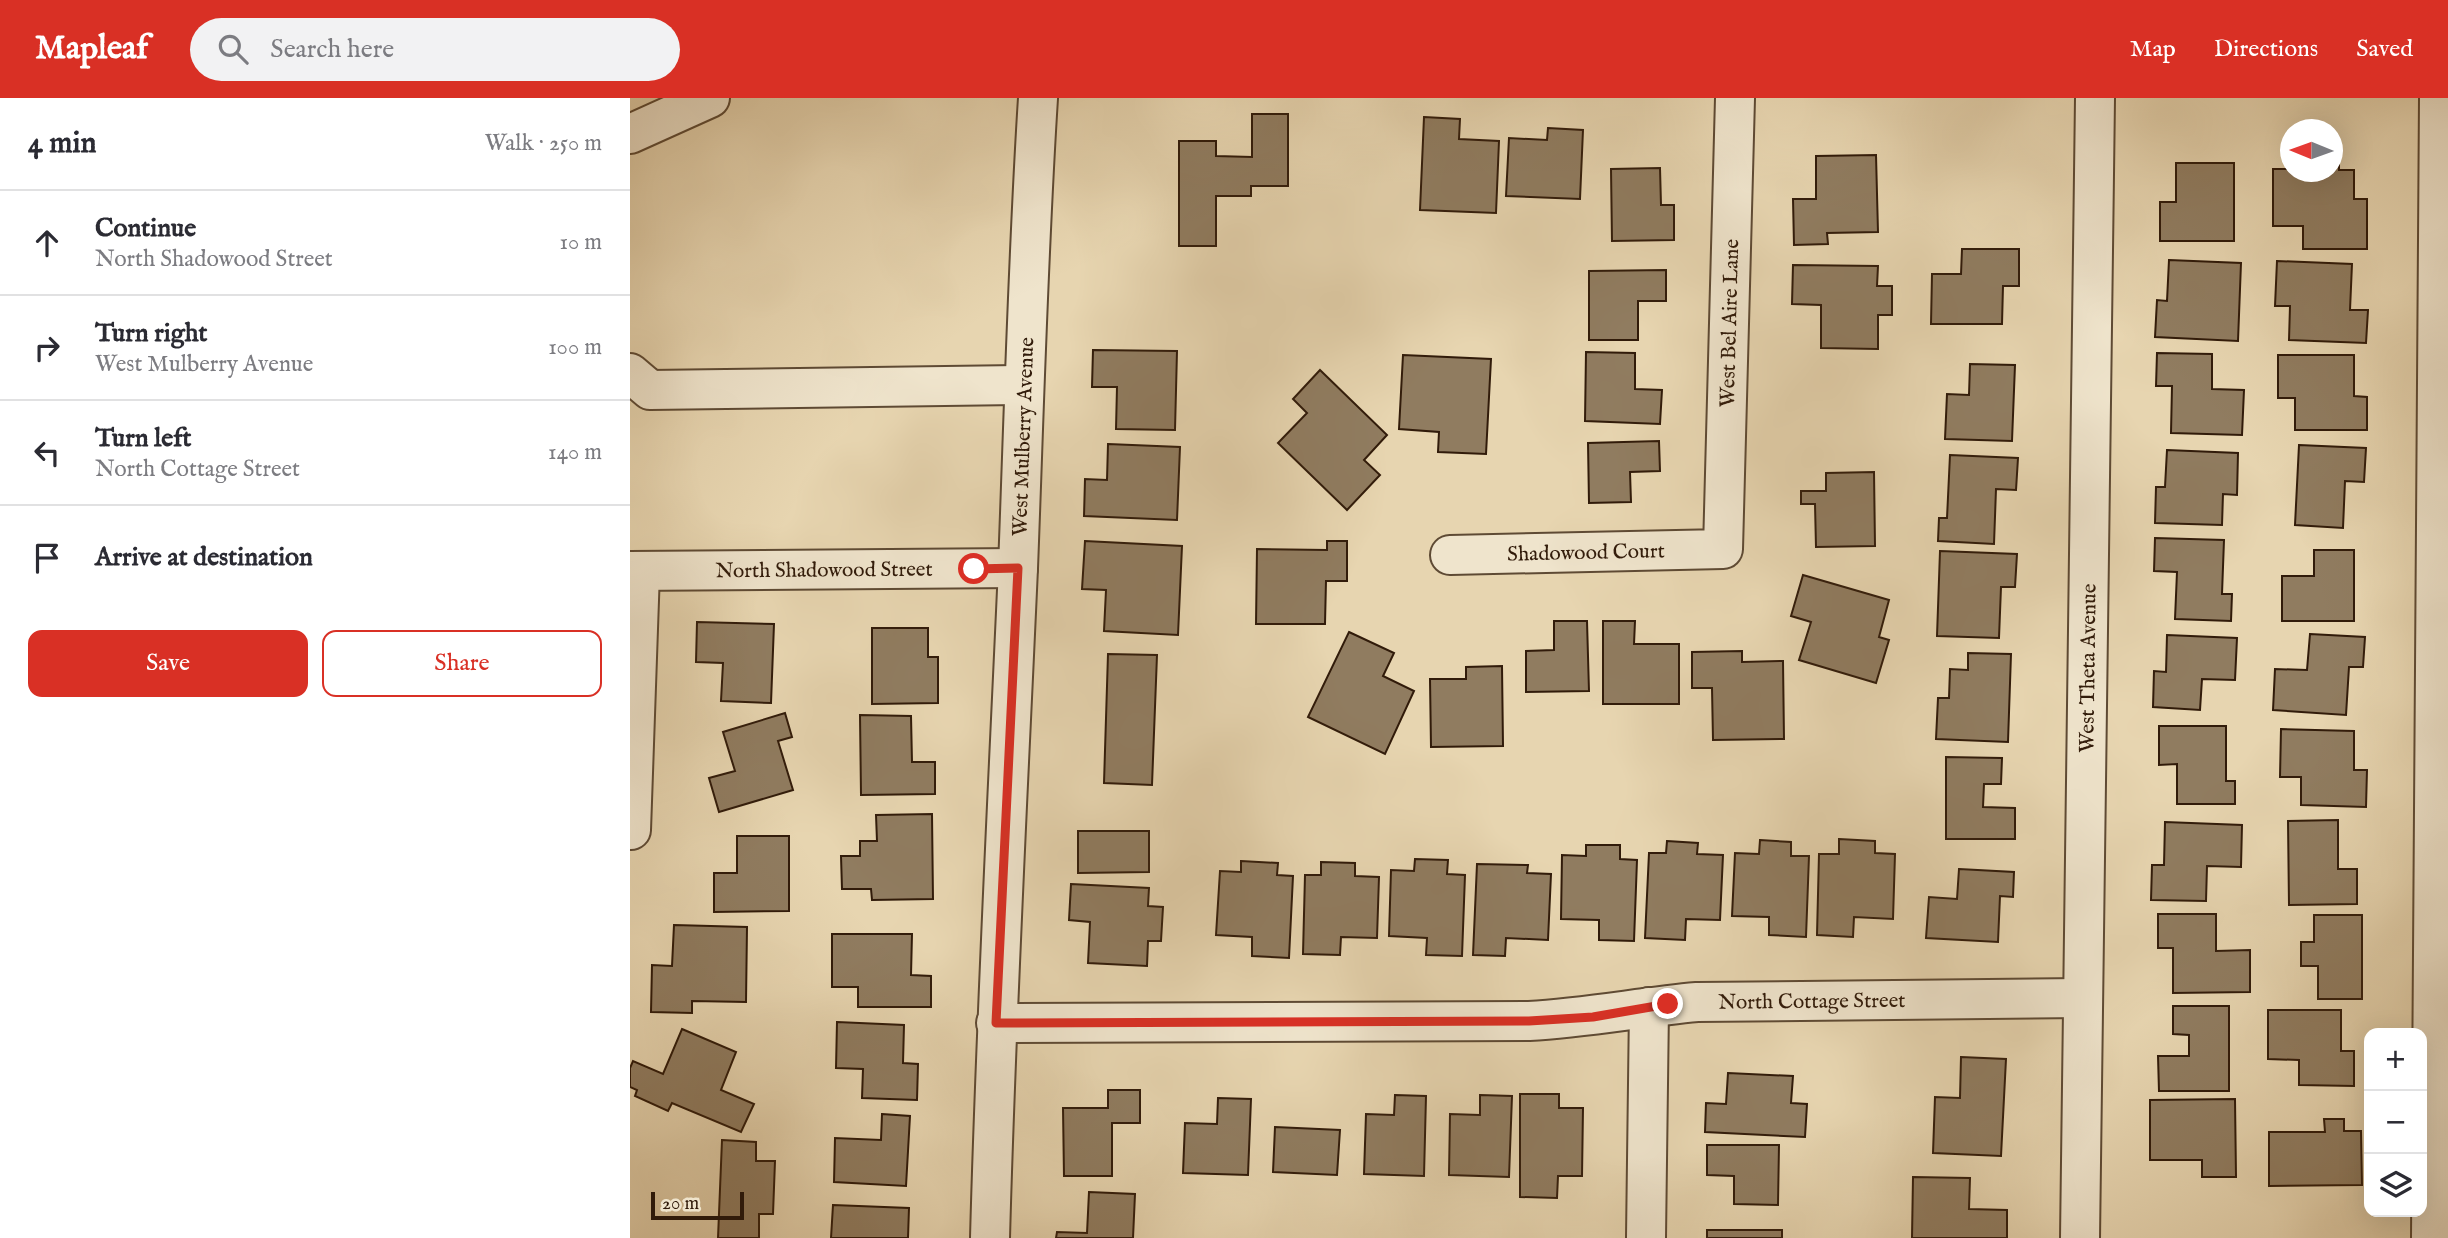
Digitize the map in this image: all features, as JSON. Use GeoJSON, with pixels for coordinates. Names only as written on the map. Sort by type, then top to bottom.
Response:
{"type":"FeatureCollection","features":[{"type":"Feature","properties":{"kind":"street"},"geometry":{"type":"LineString","coordinates":[[630,134],[710,98]]}},
{"type":"Feature","properties":{"kind":"street","name":"West Mulberry Avenue"},"geometry":{"type":"LineString","coordinates":[[990,1238],[996,1023],[1018,568],[1030,220],[1038,98]]}},
{"type":"Feature","properties":{"kind":"street","name":"West Bel Aire Lane"},"geometry":{"type":"LineString","coordinates":[[1723,549],[1735,98]]}},
{"type":"Feature","properties":{"kind":"street","name":"West Theta Avenue"},"geometry":{"type":"LineString","coordinates":[[2080,1238],[2095,98]]}},
{"type":"Feature","properties":{"kind":"street"},"geometry":{"type":"LineString","coordinates":[[2431,1238],[2440,956],[2439,98]]}},
{"type":"Feature","properties":{"kind":"street"},"geometry":{"type":"LineString","coordinates":[[630,373],[650,390],[1024,385]]}},
{"type":"Feature","properties":{"kind":"street","name":"Shadowood Court"},"geometry":{"type":"LineString","coordinates":[[1450,555],[1723,549]]}},
{"type":"Feature","properties":{"kind":"street","name":"North Shadowood Street"},"geometry":{"type":"LineString","coordinates":[[635,571],[1018,568]]}},
{"type":"Feature","properties":{"kind":"street"},"geometry":{"type":"LineString","coordinates":[[631,830],[635,571]]}},
{"type":"Feature","properties":{"kind":"street","name":"North Cottage Street"},"geometry":{"type":"LineString","coordinates":[[996,1023],[1529,1021],[1581,1018],[1697,1002],[2082,998]]}},
{"type":"Feature","properties":{"kind":"street"},"geometry":{"type":"LineString","coordinates":[[1646,1238],[1649,1007]]}},
{"type":"Feature","properties":{"kind":"building"},"geometry":{"type":"Polygon","coordinates":[[[1252,114],[1288,114],[1288,186],[1251,186],[1251,196],[1216,196],[1216,246],[1179,246],[1179,141],[1216,141],[1216,156],[1252,157],[1252,114]]]}},
{"type":"Feature","properties":{"kind":"building"},"geometry":{"type":"Polygon","coordinates":[[[1424,117],[1460,119],[1459,139],[1499,141],[1496,213],[1420,210],[1424,117]]]}},
{"type":"Feature","properties":{"kind":"building"},"geometry":{"type":"Polygon","coordinates":[[[1548,128],[1583,130],[1580,199],[1506,196],[1509,138],[1547,140],[1548,128]]]}},
{"type":"Feature","properties":{"kind":"building"},"geometry":{"type":"Polygon","coordinates":[[[1876,155],[1878,232],[1827,233],[1828,244],[1794,245],[1793,199],[1816,199],[1816,156],[1876,155]]]}},
{"type":"Feature","properties":{"kind":"building"},"geometry":{"type":"Polygon","coordinates":[[[2176,163],[2234,163],[2234,241],[2160,241],[2160,202],[2176,202],[2176,163]]]}},
{"type":"Feature","properties":{"kind":"building"},"geometry":{"type":"Polygon","coordinates":[[[1660,168],[1661,205],[1674,205],[1674,240],[1612,241],[1611,169],[1660,168]]]}},
{"type":"Feature","properties":{"kind":"building"},"geometry":{"type":"Polygon","coordinates":[[[2273,169],[2280,169],[2280,182],[2343,182],[2343,170],[2354,170],[2354,199],[2367,199],[2367,249],[2303,249],[2303,226],[2273,226],[2273,169]]]}},
{"type":"Feature","properties":{"kind":"building"},"geometry":{"type":"Polygon","coordinates":[[[1962,249],[2019,249],[2019,286],[2003,286],[2002,324],[1931,324],[1932,274],[1961,274],[1962,249]]]}},
{"type":"Feature","properties":{"kind":"building"},"geometry":{"type":"Polygon","coordinates":[[[2169,260],[2241,263],[2238,341],[2155,337],[2157,300],[2167,301],[2169,260]]]}},
{"type":"Feature","properties":{"kind":"building"},"geometry":{"type":"Polygon","coordinates":[[[2277,261],[2352,264],[2350,310],[2368,310],[2366,343],[2289,340],[2290,306],[2275,306],[2277,261]]]}},
{"type":"Feature","properties":{"kind":"building"},"geometry":{"type":"Polygon","coordinates":[[[1793,265],[1878,266],[1877,286],[1892,286],[1892,315],[1878,315],[1878,349],[1821,348],[1821,305],[1792,304],[1793,265]]]}},
{"type":"Feature","properties":{"kind":"building"},"geometry":{"type":"Polygon","coordinates":[[[1666,270],[1666,301],[1638,301],[1638,340],[1589,340],[1589,271],[1666,270]]]}},
{"type":"Feature","properties":{"kind":"building"},"geometry":{"type":"Polygon","coordinates":[[[1093,350],[1177,351],[1175,430],[1116,429],[1117,387],[1092,387],[1093,350]]]}},
{"type":"Feature","properties":{"kind":"building"},"geometry":{"type":"Polygon","coordinates":[[[1586,352],[1635,353],[1635,389],[1662,390],[1660,424],[1585,421],[1586,352]]]}},
{"type":"Feature","properties":{"kind":"building"},"geometry":{"type":"Polygon","coordinates":[[[2157,353],[2212,354],[2212,389],[2244,390],[2242,435],[2171,433],[2172,386],[2156,386],[2157,353]]]}},
{"type":"Feature","properties":{"kind":"building"},"geometry":{"type":"Polygon","coordinates":[[[1403,355],[1491,359],[1486,454],[1438,452],[1439,432],[1399,429],[1403,355]]]}},
{"type":"Feature","properties":{"kind":"building"},"geometry":{"type":"Polygon","coordinates":[[[2278,355],[2354,355],[2354,396],[2367,397],[2367,430],[2295,430],[2295,398],[2278,398],[2278,355]]]}},
{"type":"Feature","properties":{"kind":"building"},"geometry":{"type":"Polygon","coordinates":[[[1970,364],[2015,365],[2012,441],[1945,439],[1947,394],[1969,395],[1970,364]]]}},
{"type":"Feature","properties":{"kind":"building"},"geometry":{"type":"Polygon","coordinates":[[[1320,370],[1387,435],[1364,460],[1380,475],[1347,510],[1278,443],[1307,413],[1293,399],[1320,370]]]}},
{"type":"Feature","properties":{"kind":"building"},"geometry":{"type":"Polygon","coordinates":[[[1659,441],[1660,471],[1630,472],[1631,502],[1589,503],[1588,443],[1659,441]]]}},
{"type":"Feature","properties":{"kind":"building"},"geometry":{"type":"Polygon","coordinates":[[[1108,444],[1180,447],[1177,520],[1084,516],[1085,479],[1107,480],[1108,444]]]}},
{"type":"Feature","properties":{"kind":"building"},"geometry":{"type":"Polygon","coordinates":[[[2299,445],[2366,448],[2364,482],[2345,481],[2343,528],[2295,525],[2299,445]]]}},
{"type":"Feature","properties":{"kind":"building"},"geometry":{"type":"Polygon","coordinates":[[[2167,450],[2238,453],[2237,495],[2223,494],[2222,525],[2155,523],[2156,487],[2165,487],[2167,450]]]}},
{"type":"Feature","properties":{"kind":"building"},"geometry":{"type":"Polygon","coordinates":[[[1950,455],[2018,458],[2016,490],[1996,489],[1994,544],[1938,541],[1939,518],[1947,518],[1950,455]]]}},
{"type":"Feature","properties":{"kind":"building"},"geometry":{"type":"Polygon","coordinates":[[[1874,472],[1875,546],[1816,547],[1815,504],[1801,504],[1801,491],[1826,491],[1826,473],[1874,472]]]}},
{"type":"Feature","properties":{"kind":"building"},"geometry":{"type":"Polygon","coordinates":[[[2155,538],[2224,540],[2222,594],[2232,594],[2231,621],[2175,619],[2177,572],[2154,571],[2155,538]]]}},
{"type":"Feature","properties":{"kind":"building"},"geometry":{"type":"Polygon","coordinates":[[[1085,541],[1182,546],[1178,635],[1104,631],[1106,590],[1082,589],[1085,541]]]}},
{"type":"Feature","properties":{"kind":"building"},"geometry":{"type":"Polygon","coordinates":[[[1327,541],[1347,541],[1347,581],[1326,581],[1325,624],[1256,624],[1257,549],[1327,550],[1327,541]]]}},
{"type":"Feature","properties":{"kind":"building"},"geometry":{"type":"Polygon","coordinates":[[[2314,550],[2354,550],[2354,621],[2282,621],[2282,576],[2314,576],[2314,550]]]}},
{"type":"Feature","properties":{"kind":"building"},"geometry":{"type":"Polygon","coordinates":[[[1940,551],[2017,554],[2015,587],[2001,587],[1999,638],[1937,636],[1940,551]]]}},
{"type":"Feature","properties":{"kind":"building"},"geometry":{"type":"Polygon","coordinates":[[[1803,575],[1889,600],[1879,637],[1889,640],[1876,683],[1799,660],[1811,622],[1791,616],[1803,575]]]}},
{"type":"Feature","properties":{"kind":"building"},"geometry":{"type":"Polygon","coordinates":[[[1554,621],[1587,621],[1589,691],[1526,692],[1526,651],[1554,650],[1554,621]]]}},
{"type":"Feature","properties":{"kind":"building"},"geometry":{"type":"Polygon","coordinates":[[[1603,621],[1635,621],[1634,644],[1679,644],[1679,704],[1603,704],[1603,621]]]}},
{"type":"Feature","properties":{"kind":"building"},"geometry":{"type":"Polygon","coordinates":[[[697,622],[774,624],[771,703],[721,701],[723,663],[696,662],[697,622]]]}},
{"type":"Feature","properties":{"kind":"building"},"geometry":{"type":"Polygon","coordinates":[[[872,628],[928,628],[928,657],[938,657],[938,703],[872,704],[872,628]]]}},
{"type":"Feature","properties":{"kind":"building"},"geometry":{"type":"Polygon","coordinates":[[[1349,632],[1394,653],[1383,676],[1414,691],[1385,754],[1308,717],[1349,632]]]}},
{"type":"Feature","properties":{"kind":"building"},"geometry":{"type":"Polygon","coordinates":[[[2310,634],[2365,637],[2363,667],[2349,667],[2346,715],[2273,710],[2275,669],[2307,670],[2310,634]]]}},
{"type":"Feature","properties":{"kind":"building"},"geometry":{"type":"Polygon","coordinates":[[[2167,635],[2237,638],[2235,680],[2202,679],[2200,710],[2153,707],[2154,671],[2166,672],[2167,635]]]}},
{"type":"Feature","properties":{"kind":"building"},"geometry":{"type":"Polygon","coordinates":[[[1742,651],[1742,662],[1783,661],[1784,739],[1713,740],[1712,688],[1692,688],[1692,652],[1742,651]]]}},
{"type":"Feature","properties":{"kind":"building"},"geometry":{"type":"Polygon","coordinates":[[[1968,653],[2011,654],[2008,742],[1936,739],[1938,698],[1949,698],[1950,669],[1968,670],[1968,653]]]}},
{"type":"Feature","properties":{"kind":"building"},"geometry":{"type":"Polygon","coordinates":[[[1108,654],[1157,655],[1152,785],[1104,783],[1108,654]]]}},
{"type":"Feature","properties":{"kind":"building"},"geometry":{"type":"Polygon","coordinates":[[[1502,666],[1503,746],[1431,747],[1430,679],[1466,679],[1466,667],[1502,666]]]}},
{"type":"Feature","properties":{"kind":"building"},"geometry":{"type":"Polygon","coordinates":[[[785,713],[792,737],[778,741],[793,790],[719,812],[709,778],[735,771],[723,732],[785,713]]]}},
{"type":"Feature","properties":{"kind":"building"},"geometry":{"type":"Polygon","coordinates":[[[860,715],[911,716],[912,762],[935,762],[935,794],[861,795],[860,715]]]}},
{"type":"Feature","properties":{"kind":"building"},"geometry":{"type":"Polygon","coordinates":[[[2159,726],[2226,726],[2226,781],[2235,781],[2235,804],[2177,804],[2177,764],[2159,765],[2159,726]]]}},
{"type":"Feature","properties":{"kind":"building"},"geometry":{"type":"Polygon","coordinates":[[[2281,729],[2354,731],[2354,770],[2367,770],[2366,807],[2301,805],[2301,777],[2280,777],[2281,729]]]}},
{"type":"Feature","properties":{"kind":"building"},"geometry":{"type":"Polygon","coordinates":[[[1946,757],[2002,758],[2001,784],[1984,784],[1983,807],[2015,808],[2015,839],[1946,839],[1946,757]]]}},
{"type":"Feature","properties":{"kind":"building"},"geometry":{"type":"Polygon","coordinates":[[[932,814],[933,899],[872,900],[871,889],[842,889],[841,856],[860,856],[860,841],[877,841],[876,815],[932,814]]]}},
{"type":"Feature","properties":{"kind":"building"},"geometry":{"type":"Polygon","coordinates":[[[2338,820],[2338,869],[2357,869],[2357,904],[2289,905],[2288,821],[2338,820]]]}},
{"type":"Feature","properties":{"kind":"building"},"geometry":{"type":"Polygon","coordinates":[[[2165,822],[2242,825],[2241,867],[2207,866],[2206,901],[2151,900],[2152,865],[2164,865],[2165,822]]]}},
{"type":"Feature","properties":{"kind":"building"},"geometry":{"type":"Polygon","coordinates":[[[1078,831],[1149,831],[1149,872],[1078,873],[1078,831]]]}},
{"type":"Feature","properties":{"kind":"building"},"geometry":{"type":"Polygon","coordinates":[[[737,836],[789,836],[789,911],[714,912],[714,873],[737,873],[737,836]]]}},
{"type":"Feature","properties":{"kind":"building"},"geometry":{"type":"Polygon","coordinates":[[[1839,839],[1875,841],[1875,853],[1895,854],[1893,919],[1854,917],[1853,937],[1817,935],[1819,854],[1839,854],[1839,839]]]}},
{"type":"Feature","properties":{"kind":"building"},"geometry":{"type":"Polygon","coordinates":[[[1760,840],[1791,842],[1791,856],[1809,856],[1806,937],[1769,935],[1769,917],[1732,916],[1735,853],[1759,854],[1760,840]]]}},
{"type":"Feature","properties":{"kind":"building"},"geometry":{"type":"Polygon","coordinates":[[[1667,841],[1698,843],[1697,854],[1723,855],[1720,920],[1686,919],[1685,940],[1645,938],[1649,853],[1666,853],[1667,841]]]}},
{"type":"Feature","properties":{"kind":"building"},"geometry":{"type":"Polygon","coordinates":[[[1586,845],[1620,845],[1620,859],[1637,860],[1634,941],[1599,940],[1599,920],[1561,919],[1562,855],[1586,856],[1586,845]]]}},
{"type":"Feature","properties":{"kind":"building"},"geometry":{"type":"Polygon","coordinates":[[[1415,859],[1448,860],[1447,874],[1465,875],[1462,956],[1426,955],[1427,938],[1389,936],[1391,870],[1414,871],[1415,859]]]}},
{"type":"Feature","properties":{"kind":"building"},"geometry":{"type":"Polygon","coordinates":[[[1241,861],[1278,863],[1277,875],[1293,876],[1289,958],[1252,956],[1252,937],[1216,935],[1220,871],[1241,872],[1241,861]]]}},
{"type":"Feature","properties":{"kind":"building"},"geometry":{"type":"Polygon","coordinates":[[[1321,862],[1355,863],[1355,876],[1379,877],[1377,938],[1341,937],[1340,955],[1303,954],[1305,875],[1321,875],[1321,862]]]}},
{"type":"Feature","properties":{"kind":"building"},"geometry":{"type":"Polygon","coordinates":[[[1477,864],[1528,865],[1527,873],[1551,874],[1548,940],[1506,938],[1505,956],[1473,955],[1477,864]]]}},
{"type":"Feature","properties":{"kind":"building"},"geometry":{"type":"Polygon","coordinates":[[[1959,869],[2014,872],[2013,897],[2000,896],[1998,942],[1926,938],[1929,897],[1957,899],[1959,869]]]}},
{"type":"Feature","properties":{"kind":"building"},"geometry":{"type":"Polygon","coordinates":[[[1071,884],[1149,888],[1148,906],[1163,907],[1161,941],[1148,941],[1147,966],[1088,963],[1090,922],[1069,920],[1071,884]]]}},
{"type":"Feature","properties":{"kind":"building"},"geometry":{"type":"Polygon","coordinates":[[[2158,914],[2216,914],[2216,951],[2250,950],[2250,992],[2173,993],[2173,948],[2158,948],[2158,914]]]}},
{"type":"Feature","properties":{"kind":"building"},"geometry":{"type":"Polygon","coordinates":[[[2314,915],[2362,915],[2362,999],[2318,999],[2318,966],[2301,966],[2301,942],[2314,942],[2314,915]]]}},
{"type":"Feature","properties":{"kind":"building"},"geometry":{"type":"Polygon","coordinates":[[[674,925],[747,927],[746,1002],[692,1001],[692,1013],[651,1012],[652,965],[672,966],[674,925]]]}},
{"type":"Feature","properties":{"kind":"building"},"geometry":{"type":"Polygon","coordinates":[[[832,934],[912,934],[911,975],[931,976],[931,1007],[858,1007],[858,987],[832,987],[832,934]]]}},
{"type":"Feature","properties":{"kind":"building"},"geometry":{"type":"Polygon","coordinates":[[[2173,1006],[2229,1006],[2229,1091],[2159,1091],[2158,1056],[2189,1056],[2189,1035],[2173,1034],[2173,1006]]]}},
{"type":"Feature","properties":{"kind":"building"},"geometry":{"type":"Polygon","coordinates":[[[2268,1010],[2341,1010],[2341,1051],[2354,1051],[2354,1086],[2299,1085],[2299,1060],[2268,1059],[2268,1010]]]}},
{"type":"Feature","properties":{"kind":"building"},"geometry":{"type":"Polygon","coordinates":[[[837,1022],[904,1025],[903,1063],[918,1064],[917,1100],[862,1098],[863,1069],[836,1068],[837,1022]]]}},
{"type":"Feature","properties":{"kind":"building"},"geometry":{"type":"Polygon","coordinates":[[[682,1029],[736,1052],[721,1090],[754,1104],[741,1132],[672,1103],[668,1111],[635,1096],[637,1090],[630,1087],[630,1068],[633,1061],[663,1074],[682,1029]]]}},
{"type":"Feature","properties":{"kind":"building"},"geometry":{"type":"Polygon","coordinates":[[[1961,1057],[2006,1059],[2001,1156],[1933,1153],[1935,1097],[1960,1098],[1961,1057]]]}},
{"type":"Feature","properties":{"kind":"building"},"geometry":{"type":"Polygon","coordinates":[[[1728,1073],[1793,1076],[1791,1103],[1807,1104],[1805,1137],[1705,1132],[1706,1103],[1726,1104],[1728,1073]]]}},
{"type":"Feature","properties":{"kind":"building"},"geometry":{"type":"Polygon","coordinates":[[[1108,1090],[1140,1090],[1140,1123],[1112,1123],[1112,1176],[1064,1176],[1063,1108],[1108,1108],[1108,1090]]]}},
{"type":"Feature","properties":{"kind":"building"},"geometry":{"type":"Polygon","coordinates":[[[1520,1094],[1559,1094],[1559,1108],[1583,1108],[1582,1176],[1558,1176],[1557,1198],[1520,1197],[1520,1094]]]}},
{"type":"Feature","properties":{"kind":"building"},"geometry":{"type":"Polygon","coordinates":[[[1395,1095],[1426,1096],[1424,1176],[1364,1174],[1366,1114],[1394,1115],[1395,1095]]]}},
{"type":"Feature","properties":{"kind":"building"},"geometry":{"type":"Polygon","coordinates":[[[1480,1095],[1512,1096],[1509,1177],[1449,1175],[1450,1114],[1480,1115],[1480,1095]]]}},
{"type":"Feature","properties":{"kind":"building"},"geometry":{"type":"Polygon","coordinates":[[[1218,1098],[1251,1099],[1248,1175],[1183,1173],[1185,1123],[1217,1124],[1218,1098]]]}},
{"type":"Feature","properties":{"kind":"building"},"geometry":{"type":"Polygon","coordinates":[[[2235,1099],[2236,1177],[2202,1177],[2202,1160],[2150,1160],[2150,1100],[2235,1099]]]}},
{"type":"Feature","properties":{"kind":"building"},"geometry":{"type":"Polygon","coordinates":[[[882,1114],[910,1116],[906,1186],[834,1182],[835,1138],[881,1140],[882,1114]]]}},
{"type":"Feature","properties":{"kind":"building"},"geometry":{"type":"Polygon","coordinates":[[[2324,1119],[2344,1119],[2344,1131],[2361,1131],[2362,1185],[2269,1186],[2269,1132],[2325,1132],[2324,1119]]]}},
{"type":"Feature","properties":{"kind":"building"},"geometry":{"type":"Polygon","coordinates":[[[1275,1127],[1340,1130],[1337,1175],[1273,1172],[1275,1127]]]}},
{"type":"Feature","properties":{"kind":"building"},"geometry":{"type":"Polygon","coordinates":[[[722,1140],[756,1142],[756,1161],[775,1161],[773,1214],[759,1214],[759,1238],[718,1238],[722,1140]]]}},
{"type":"Feature","properties":{"kind":"building"},"geometry":{"type":"Polygon","coordinates":[[[1707,1145],[1779,1145],[1778,1205],[1734,1204],[1734,1176],[1707,1175],[1707,1145]]]}},
{"type":"Feature","properties":{"kind":"building"},"geometry":{"type":"Polygon","coordinates":[[[1913,1177],[1970,1178],[1969,1209],[2007,1210],[2007,1238],[1912,1238],[1913,1177]]]}},
{"type":"Feature","properties":{"kind":"building"},"geometry":{"type":"Polygon","coordinates":[[[1089,1192],[1135,1194],[1133,1238],[1056,1238],[1057,1232],[1087,1233],[1089,1192]]]}},
{"type":"Feature","properties":{"kind":"building"},"geometry":{"type":"Polygon","coordinates":[[[833,1205],[909,1208],[908,1238],[831,1238],[833,1205]]]}},
{"type":"Feature","properties":{"kind":"building"},"geometry":{"type":"Polygon","coordinates":[[[1707,1230],[1782,1230],[1782,1238],[1707,1238],[1707,1230]]]}},
{"type":"Feature","properties":{"kind":"route"},"geometry":{"type":"LineString","coordinates":[[974,569],[1018,568],[996,1023],[1529,1021],[1593,1017],[1668,1004]]}}]}
